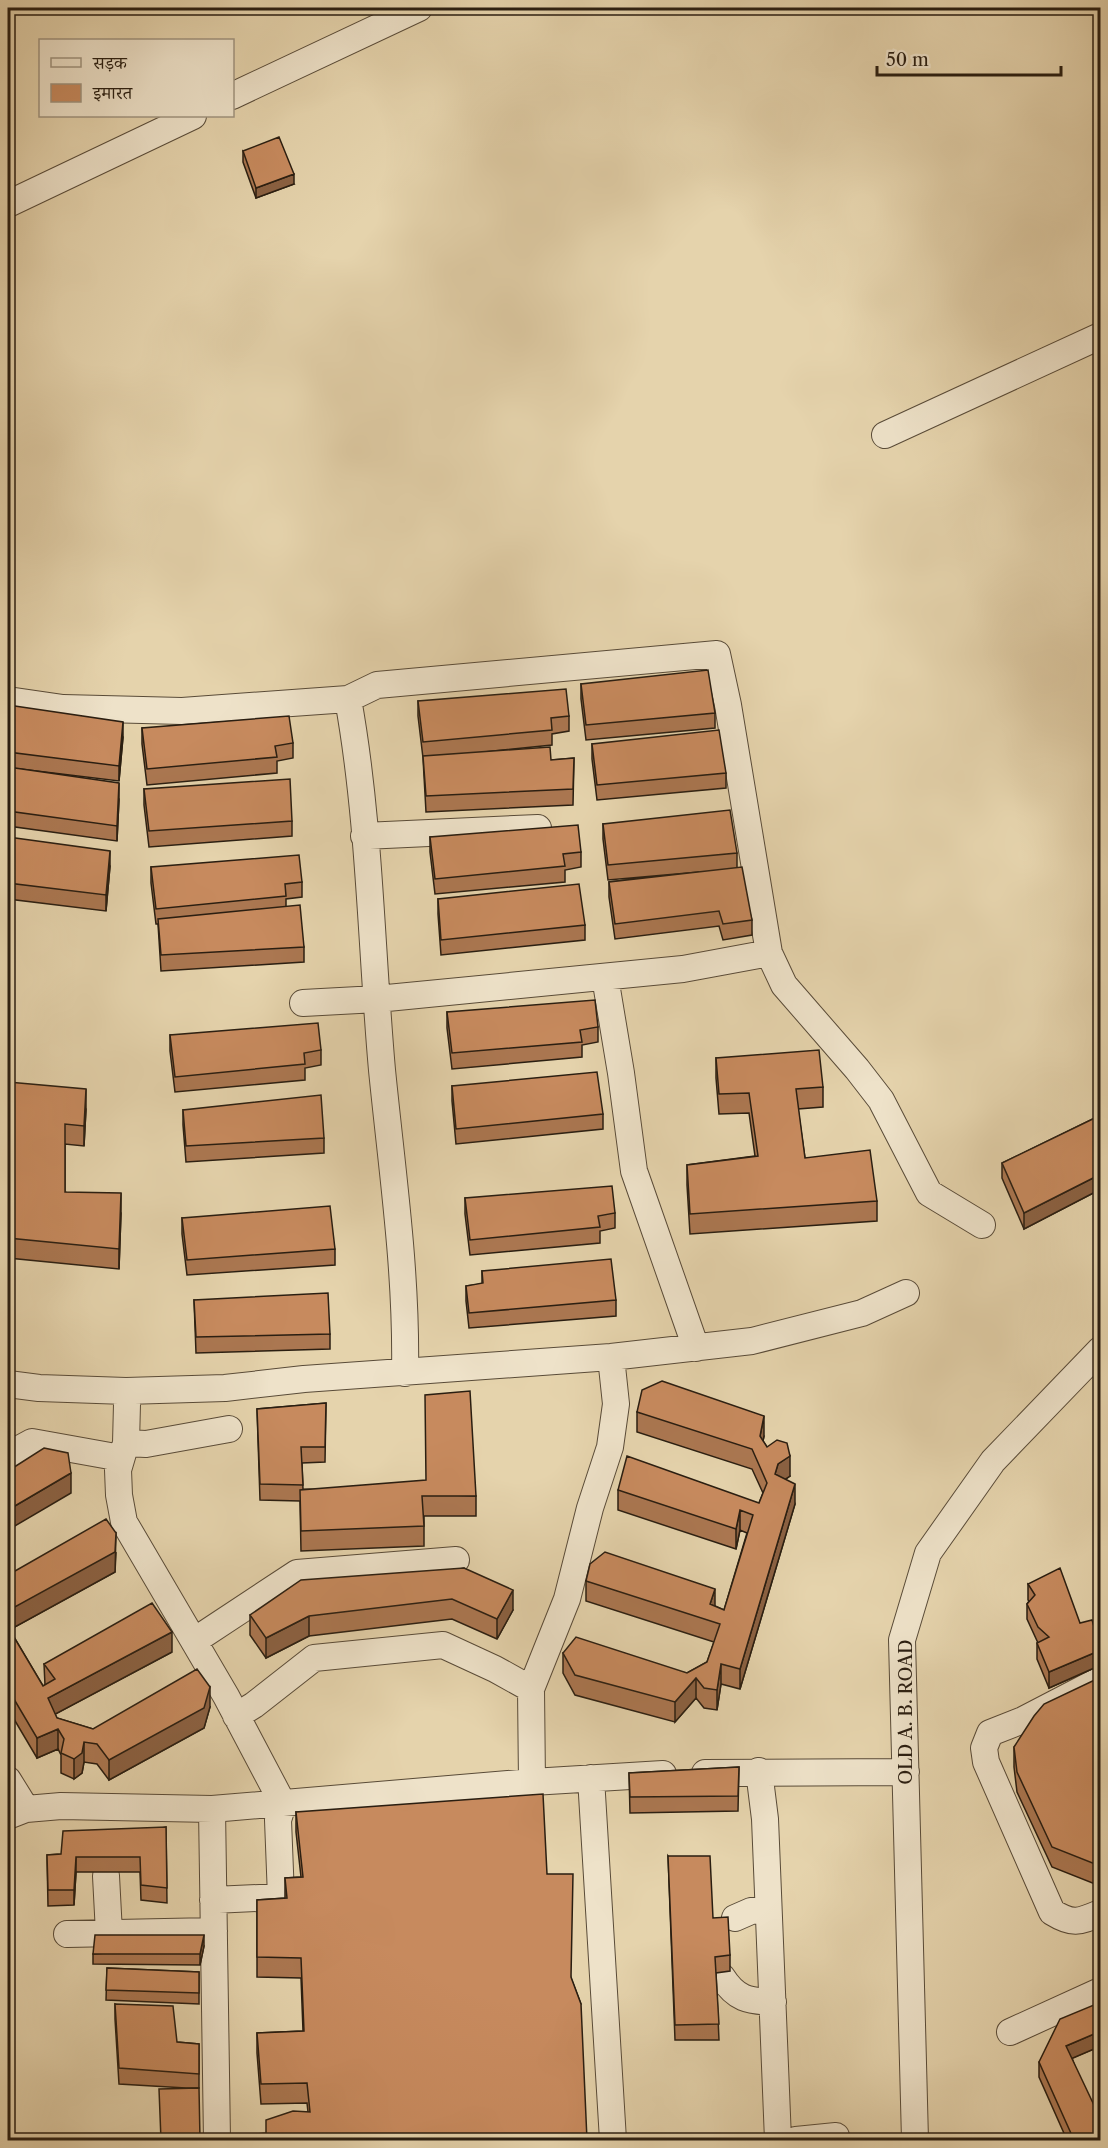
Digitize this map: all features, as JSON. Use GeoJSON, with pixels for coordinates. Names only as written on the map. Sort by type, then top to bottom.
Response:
{"type":"FeatureCollection","features":[{"type":"Feature","properties":{"kind":"street"},"geometry":{"type":"LineString","coordinates":[[234,95],[419,8]]}},
{"type":"Feature","properties":{"kind":"street"},"geometry":{"type":"LineString","coordinates":[[8,204],[190,117]]}},
{"type":"Feature","properties":{"kind":"street"},"geometry":{"type":"LineString","coordinates":[[885,435],[1101,336]]}},
{"type":"Feature","properties":{"kind":"street"},"geometry":{"type":"LineString","coordinates":[[8,700],[63,708],[182,711],[348,699],[377,685],[717,654],[728,705],[769,953],[784,985],[881,1100],[929,1193],[982,1225]]}},
{"type":"Feature","properties":{"kind":"street"},"geometry":{"type":"LineString","coordinates":[[348,699],[357,754],[400,1240],[406,1323],[405,1373]]}},
{"type":"Feature","properties":{"kind":"street"},"geometry":{"type":"LineString","coordinates":[[364,836],[537,828]]}},
{"type":"Feature","properties":{"kind":"street"},"geometry":{"type":"LineString","coordinates":[[303,1003],[377,999],[683,969],[769,953]]}},
{"type":"Feature","properties":{"kind":"street"},"geometry":{"type":"LineString","coordinates":[[605,977],[634,1171],[696,1348]]}},
{"type":"Feature","properties":{"kind":"street"},"geometry":{"type":"LineString","coordinates":[[8,1384],[39,1388],[126,1391],[225,1388],[304,1379],[611,1358],[752,1341],[862,1313],[906,1293]]}},
{"type":"Feature","properties":{"kind":"street","name":"OLD A. B. ROAD"},"geometry":{"type":"LineString","coordinates":[[915,2140],[902,1640],[928,1553],[993,1461],[1101,1350]]}},
{"type":"Feature","properties":{"kind":"street"},"geometry":{"type":"LineString","coordinates":[[532,1782],[531,1689],[567,1599],[590,1508],[610,1447],[616,1404],[611,1358]]}},
{"type":"Feature","properties":{"kind":"street"},"geometry":{"type":"LineString","coordinates":[[127,1404],[124,1450],[118,1470],[119,1495],[124,1522],[194,1641],[283,1803],[278,1820],[281,1897],[213,1900]]}},
{"type":"Feature","properties":{"kind":"street"},"geometry":{"type":"LineString","coordinates":[[8,1455],[32,1442],[124,1450],[229,1429]]}},
{"type":"Feature","properties":{"kind":"street"},"geometry":{"type":"LineString","coordinates":[[194,1641],[297,1573],[456,1560]]}},
{"type":"Feature","properties":{"kind":"street"},"geometry":{"type":"LineString","coordinates":[[236,1716],[254,1705],[314,1658],[443,1645],[531,1689]]}},
{"type":"Feature","properties":{"kind":"street"},"geometry":{"type":"LineString","coordinates":[[1101,1680],[1023,1720],[990,1734],[984,1748],[986,1762],[1053,1912],[1068,1922],[1084,1920],[1101,1914]]}},
{"type":"Feature","properties":{"kind":"street"},"geometry":{"type":"LineString","coordinates":[[8,1780],[17,1813],[61,1806],[212,1809],[591,1778],[759,1771],[906,1772]]}},
{"type":"Feature","properties":{"kind":"street"},"geometry":{"type":"LineString","coordinates":[[759,1771],[765,1818],[778,2140]]}},
{"type":"Feature","properties":{"kind":"street"},"geometry":{"type":"LineString","coordinates":[[591,1778],[613,2140]]}},
{"type":"Feature","properties":{"kind":"street"},"geometry":{"type":"LineString","coordinates":[[212,1809],[218,2140]]}},
{"type":"Feature","properties":{"kind":"street"},"geometry":{"type":"LineString","coordinates":[[106,1876],[110,1933]]}},
{"type":"Feature","properties":{"kind":"street"},"geometry":{"type":"LineString","coordinates":[[735,1918],[751,1911],[768,1908]]}},
{"type":"Feature","properties":{"kind":"street"},"geometry":{"type":"LineString","coordinates":[[67,1934],[214,1931]]}},
{"type":"Feature","properties":{"kind":"street"},"geometry":{"type":"LineString","coordinates":[[722,1977],[732,1992],[756,2002],[773,2002]]}},
{"type":"Feature","properties":{"kind":"street"},"geometry":{"type":"LineString","coordinates":[[1010,2032],[1101,1991]]}},
{"type":"Feature","properties":{"kind":"street"},"geometry":{"type":"LineString","coordinates":[[796,2140],[836,2136]]}},
{"type":"Feature","properties":{"kind":"building"},"geometry":{"type":"Polygon","coordinates":[[[279,137],[294,174],[256,188],[243,151],[279,137]]]}},
{"type":"Feature","properties":{"kind":"building"},"geometry":{"type":"Polygon","coordinates":[[[708,670],[715,713],[586,725],[581,684],[708,670]]]}},
{"type":"Feature","properties":{"kind":"building"},"geometry":{"type":"Polygon","coordinates":[[[566,689],[569,716],[551,718],[552,730],[423,742],[418,701],[566,689]]]}},
{"type":"Feature","properties":{"kind":"building"},"geometry":{"type":"Polygon","coordinates":[[[8,705],[123,722],[119,766],[8,752],[8,705]]]}},
{"type":"Feature","properties":{"kind":"building"},"geometry":{"type":"Polygon","coordinates":[[[289,716],[293,743],[275,746],[277,757],[147,769],[142,728],[289,716]]]}},
{"type":"Feature","properties":{"kind":"building"},"geometry":{"type":"Polygon","coordinates":[[[719,730],[726,773],[597,785],[592,744],[719,730]]]}},
{"type":"Feature","properties":{"kind":"building"},"geometry":{"type":"Polygon","coordinates":[[[550,747],[551,760],[574,758],[573,789],[426,796],[423,756],[550,747]]]}},
{"type":"Feature","properties":{"kind":"building"},"geometry":{"type":"Polygon","coordinates":[[[8,767],[119,783],[117,826],[8,811],[8,767]]]}},
{"type":"Feature","properties":{"kind":"building"},"geometry":{"type":"Polygon","coordinates":[[[290,779],[292,821],[149,831],[144,789],[290,779]]]}},
{"type":"Feature","properties":{"kind":"building"},"geometry":{"type":"Polygon","coordinates":[[[730,810],[737,853],[608,865],[603,824],[730,810]]]}},
{"type":"Feature","properties":{"kind":"building"},"geometry":{"type":"Polygon","coordinates":[[[578,825],[581,852],[563,854],[565,866],[435,879],[430,837],[578,825]]]}},
{"type":"Feature","properties":{"kind":"building"},"geometry":{"type":"Polygon","coordinates":[[[8,837],[110,851],[106,895],[8,883],[8,837]]]}},
{"type":"Feature","properties":{"kind":"building"},"geometry":{"type":"Polygon","coordinates":[[[299,855],[302,882],[285,884],[286,896],[156,909],[151,867],[299,855]]]}},
{"type":"Feature","properties":{"kind":"building"},"geometry":{"type":"Polygon","coordinates":[[[742,867],[752,920],[723,924],[719,911],[615,924],[609,882],[742,867]]]}},
{"type":"Feature","properties":{"kind":"building"},"geometry":{"type":"Polygon","coordinates":[[[579,884],[585,925],[441,940],[438,899],[579,884]]]}},
{"type":"Feature","properties":{"kind":"building"},"geometry":{"type":"Polygon","coordinates":[[[300,905],[304,947],[161,955],[158,919],[300,905]]]}},
{"type":"Feature","properties":{"kind":"building"},"geometry":{"type":"Polygon","coordinates":[[[595,1000],[598,1027],[580,1030],[582,1042],[452,1053],[447,1012],[595,1000]]]}},
{"type":"Feature","properties":{"kind":"building"},"geometry":{"type":"Polygon","coordinates":[[[318,1023],[321,1050],[304,1053],[305,1064],[175,1077],[170,1035],[318,1023]]]}},
{"type":"Feature","properties":{"kind":"building"},"geometry":{"type":"Polygon","coordinates":[[[819,1050],[823,1087],[796,1089],[805,1158],[870,1150],[877,1201],[690,1214],[687,1165],[758,1156],[749,1093],[719,1094],[716,1058],[819,1050]]]}},
{"type":"Feature","properties":{"kind":"building"},"geometry":{"type":"Polygon","coordinates":[[[597,1072],[603,1114],[456,1129],[452,1086],[597,1072]]]}},
{"type":"Feature","properties":{"kind":"building"},"geometry":{"type":"Polygon","coordinates":[[[8,1082],[86,1089],[84,1126],[65,1124],[65,1192],[121,1193],[119,1249],[8,1238],[8,1164],[13,1117],[8,1116],[8,1082]]]}},
{"type":"Feature","properties":{"kind":"building"},"geometry":{"type":"Polygon","coordinates":[[[321,1095],[324,1138],[186,1146],[183,1110],[321,1095]]]}},
{"type":"Feature","properties":{"kind":"building"},"geometry":{"type":"Polygon","coordinates":[[[1101,1115],[1101,1174],[1024,1213],[1002,1163],[1101,1115]]]}},
{"type":"Feature","properties":{"kind":"building"},"geometry":{"type":"Polygon","coordinates":[[[612,1186],[615,1213],[598,1216],[600,1227],[470,1240],[465,1198],[612,1186]]]}},
{"type":"Feature","properties":{"kind":"building"},"geometry":{"type":"Polygon","coordinates":[[[330,1206],[335,1249],[187,1260],[182,1218],[330,1206]]]}},
{"type":"Feature","properties":{"kind":"building"},"geometry":{"type":"Polygon","coordinates":[[[611,1259],[616,1300],[469,1313],[466,1286],[483,1283],[482,1271],[611,1259]]]}},
{"type":"Feature","properties":{"kind":"building"},"geometry":{"type":"Polygon","coordinates":[[[328,1293],[330,1334],[196,1337],[194,1300],[328,1293]]]}},
{"type":"Feature","properties":{"kind":"building"},"geometry":{"type":"Polygon","coordinates":[[[662,1381],[764,1416],[760,1436],[767,1447],[777,1440],[787,1443],[790,1456],[778,1464],[775,1474],[795,1484],[740,1669],[721,1664],[717,1690],[704,1688],[696,1678],[675,1702],[575,1675],[563,1653],[576,1637],[687,1673],[707,1662],[720,1624],[586,1581],[590,1564],[605,1552],[715,1589],[710,1604],[724,1610],[753,1515],[740,1510],[736,1529],[618,1490],[627,1456],[759,1503],[767,1483],[752,1449],[637,1412],[642,1390],[662,1381]]]}},
{"type":"Feature","properties":{"kind":"building"},"geometry":{"type":"Polygon","coordinates":[[[470,1391],[476,1496],[422,1496],[424,1526],[301,1531],[300,1490],[426,1480],[425,1395],[470,1391]]]}},
{"type":"Feature","properties":{"kind":"building"},"geometry":{"type":"Polygon","coordinates":[[[326,1403],[325,1447],[301,1447],[303,1485],[260,1484],[257,1409],[326,1403]]]}},
{"type":"Feature","properties":{"kind":"building"},"geometry":{"type":"Polygon","coordinates":[[[44,1448],[68,1453],[71,1473],[8,1510],[8,1471],[44,1448]]]}},
{"type":"Feature","properties":{"kind":"building"},"geometry":{"type":"Polygon","coordinates":[[[106,1519],[116,1533],[115,1552],[13,1608],[8,1597],[8,1575],[106,1519]]]}},
{"type":"Feature","properties":{"kind":"building"},"geometry":{"type":"Polygon","coordinates":[[[464,1568],[513,1590],[497,1619],[452,1599],[309,1616],[266,1638],[250,1615],[301,1580],[464,1568]]]}},
{"type":"Feature","properties":{"kind":"building"},"geometry":{"type":"Polygon","coordinates":[[[1060,1568],[1080,1623],[1092,1620],[1101,1650],[1049,1672],[1037,1643],[1049,1637],[1038,1627],[1027,1604],[1035,1595],[1028,1584],[1060,1568]]]}},
{"type":"Feature","properties":{"kind":"building"},"geometry":{"type":"Polygon","coordinates":[[[152,1603],[172,1632],[48,1698],[57,1718],[93,1729],[197,1669],[210,1687],[204,1708],[109,1760],[97,1744],[84,1742],[82,1753],[74,1759],[61,1753],[64,1739],[58,1729],[37,1738],[8,1689],[8,1627],[43,1686],[55,1679],[44,1664],[152,1603]]]}},
{"type":"Feature","properties":{"kind":"building"},"geometry":{"type":"Polygon","coordinates":[[[1101,1677],[1101,1863],[1095,1864],[1052,1847],[1017,1772],[1014,1747],[1044,1704],[1101,1677]]]}},
{"type":"Feature","properties":{"kind":"building"},"geometry":{"type":"Polygon","coordinates":[[[739,1767],[738,1796],[630,1797],[629,1773],[739,1767]]]}},
{"type":"Feature","properties":{"kind":"building"},"geometry":{"type":"Polygon","coordinates":[[[543,1794],[547,1874],[573,1874],[571,1977],[581,2004],[587,2140],[245,2140],[245,2135],[266,2133],[266,2120],[293,2111],[310,2112],[307,2083],[261,2084],[257,2033],[304,2031],[301,1958],[257,1957],[257,1900],[287,1898],[285,1878],[303,1877],[296,1812],[543,1794]]]}},
{"type":"Feature","properties":{"kind":"building"},"geometry":{"type":"Polygon","coordinates":[[[166,1827],[167,1888],[141,1885],[140,1857],[76,1857],[74,1890],[48,1890],[47,1855],[61,1854],[63,1831],[166,1827]]]}},
{"type":"Feature","properties":{"kind":"building"},"geometry":{"type":"Polygon","coordinates":[[[668,1856],[710,1856],[713,1918],[728,1917],[730,1955],[715,1957],[719,2024],[675,2025],[668,1856]]]}},
{"type":"Feature","properties":{"kind":"building"},"geometry":{"type":"Polygon","coordinates":[[[95,1935],[204,1935],[200,1954],[93,1954],[95,1935]]]}},
{"type":"Feature","properties":{"kind":"building"},"geometry":{"type":"Polygon","coordinates":[[[107,1968],[199,1972],[199,1993],[106,1990],[107,1968]]]}},
{"type":"Feature","properties":{"kind":"building"},"geometry":{"type":"Polygon","coordinates":[[[1101,2002],[1101,2031],[1066,2046],[1101,2120],[1101,2140],[1074,2140],[1039,2062],[1060,2019],[1101,2002]]]}},
{"type":"Feature","properties":{"kind":"building"},"geometry":{"type":"Polygon","coordinates":[[[115,2004],[173,2006],[177,2042],[199,2044],[199,2074],[119,2068],[115,2004]]]}},
{"type":"Feature","properties":{"kind":"building"},"geometry":{"type":"Polygon","coordinates":[[[199,2088],[200,2140],[161,2140],[159,2089],[199,2088]]]}}]}
